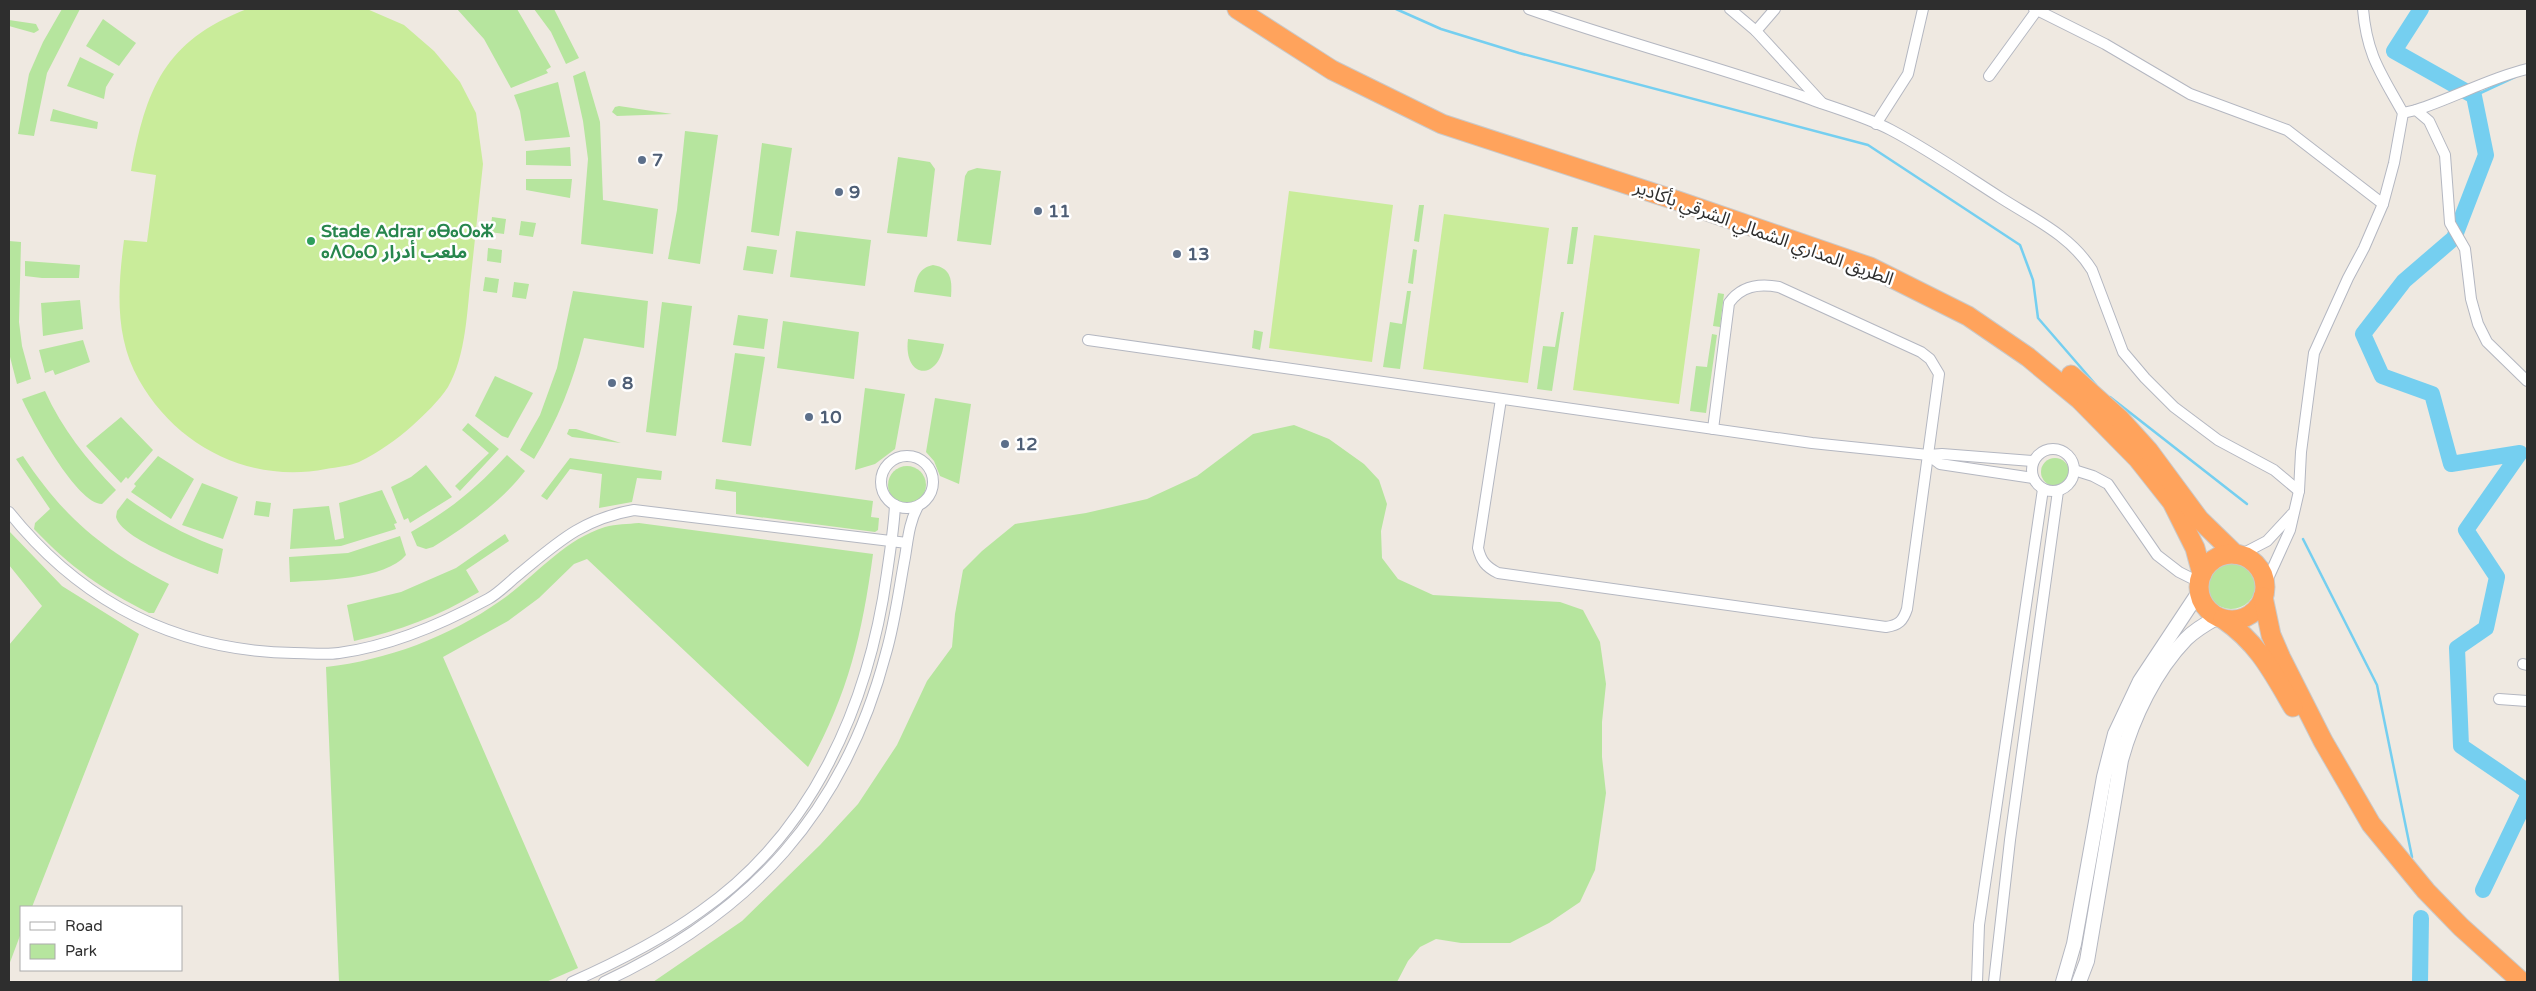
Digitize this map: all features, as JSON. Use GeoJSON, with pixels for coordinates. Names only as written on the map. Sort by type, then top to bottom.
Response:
{"type":"FeatureCollection","features":[{"type":"Feature","properties":{"kind":"highway","name":"الطريق المداري الشمالي الشرقي بأكادير"},"geometry":{"type":"LineString","coordinates":[[1237,9],[1332,70],[1442,124],[1678,200],[1861,264],[1899,280],[1968,316],[2028,357],[2080,400],[2138,459],[2172,502],[2194,548],[2200,583]]}},
{"type":"Feature","properties":{"kind":"highway","name":"الطريق المداري الشمالي الشرقي بأكادير"},"geometry":{"type":"LineString","coordinates":[[1258,9],[1344,63],[1451,114],[1794,227],[1887,262],[1936,284],[2004,325],[2090,391],[2148,450],[2199,519],[2238,555]]}},
{"type":"Feature","properties":{"kind":"highway"},"geometry":{"type":"LineString","coordinates":[[2505,982],[2450,934],[2390,866],[2341,798],[2297,715],[2255,645],[2242,631],[2221,618],[2203,602],[2200,583],[2215,559],[2238,555],[2257,565],[2264,591],[2271,635],[2281,658],[2323,741],[2371,824],[2426,891],[2461,927],[2522,982]]}},
{"type":"Feature","properties":{"kind":"highway"},"geometry":{"type":"LineString","coordinates":[[2221,618],[2236,619],[2248,616],[2258,607],[2264,591]]}},
{"type":"Feature","properties":{"kind":"street"},"geometry":{"type":"LineString","coordinates":[[1530,9],[1578,26],[1747,76],[1876,124],[1892,131],[2064,238],[2085,259],[2092,270],[2123,352],[2145,378],[2174,407],[2218,440],[2274,470],[2299,491]]}},
{"type":"Feature","properties":{"kind":"street"},"geometry":{"type":"LineString","coordinates":[[1730,9],[1756,31],[1824,105]]}},
{"type":"Feature","properties":{"kind":"street"},"geometry":{"type":"LineString","coordinates":[[1756,31],[1775,9]]}},
{"type":"Feature","properties":{"kind":"street"},"geometry":{"type":"LineString","coordinates":[[1876,124],[1908,74],[1923,9]]}},
{"type":"Feature","properties":{"kind":"street"},"geometry":{"type":"LineString","coordinates":[[2264,591],[2290,530],[2299,491],[2301,452],[2314,353],[2348,278],[2364,248],[2382,204],[2394,163],[2402,112],[2378,72],[2366,35],[2363,9]]}},
{"type":"Feature","properties":{"kind":"street"},"geometry":{"type":"LineString","coordinates":[[1989,76],[2036,10],[2105,44],[2190,94],[2287,130],[2382,204]]}},
{"type":"Feature","properties":{"kind":"street"},"geometry":{"type":"LineString","coordinates":[[2402,112],[2416,110],[2442,101],[2500,76],[2527,70]]}},
{"type":"Feature","properties":{"kind":"street"},"geometry":{"type":"LineString","coordinates":[[2416,110],[2429,121],[2445,154],[2447,200],[2453,229],[2465,249],[2471,298],[2478,324],[2487,342],[2527,381]]}},
{"type":"Feature","properties":{"kind":"street"},"geometry":{"type":"LineString","coordinates":[[1502,400],[1478,548],[1484,564],[1490,569],[1498,573],[1886,627],[1896,626],[1902,621],[1907,609],[1939,374],[1936,367],[1922,352],[1779,287],[1760,285],[1736,294],[1729,303],[1713,429]]}},
{"type":"Feature","properties":{"kind":"street"},"geometry":{"type":"LineString","coordinates":[[1088,340],[1812,443],[1928,455],[1942,454],[2032,461],[2041,453],[2055,449],[2069,456],[2074,470],[2070,483],[2058,491],[2043,489],[2033,478],[2032,461]]}},
{"type":"Feature","properties":{"kind":"street"},"geometry":{"type":"LineString","coordinates":[[1928,455],[1940,464],[2033,478]]}},
{"type":"Feature","properties":{"kind":"street"},"geometry":{"type":"LineString","coordinates":[[604,982],[657,955],[693,934],[719,915],[747,892],[774,864],[817,811],[852,751],[874,693],[887,652],[910,521],[918,506],[929,496],[932,489],[932,474],[924,462],[911,456],[894,459],[882,474],[882,490],[889,501],[895,505],[910,508],[918,506]]}},
{"type":"Feature","properties":{"kind":"street"},"geometry":{"type":"LineString","coordinates":[[2063,982],[2074,944],[2104,777],[2115,734],[2140,681],[2200,583],[2179,572],[2157,555],[2108,484],[2074,470]]}},
{"type":"Feature","properties":{"kind":"street"},"geometry":{"type":"LineString","coordinates":[[1977,982],[1979,925],[2043,489]]}},
{"type":"Feature","properties":{"kind":"street"},"geometry":{"type":"LineString","coordinates":[[1994,982],[2010,840],[2058,491]]}},
{"type":"Feature","properties":{"kind":"street"},"geometry":{"type":"LineString","coordinates":[[572,982],[638,950],[702,911],[755,865],[795,817],[825,772],[849,724],[865,678],[881,618],[895,505]]}},
{"type":"Feature","properties":{"kind":"street"},"geometry":{"type":"LineString","coordinates":[[9,512],[29,537],[55,563],[83,586],[115,605],[152,624],[191,638],[232,648],[273,652],[338,654],[404,638],[490,598],[552,547],[585,524],[612,514],[634,510],[907,544]]}},
{"type":"Feature","properties":{"kind":"street"},"geometry":{"type":"LineString","coordinates":[[2238,555],[2274,536],[2294,512]]}},
{"type":"Feature","properties":{"kind":"street"},"geometry":{"type":"LineString","coordinates":[[2079,982],[2087,961],[2121,760],[2131,728],[2145,698],[2176,650],[2194,632],[2221,618]]}},
{"type":"Feature","properties":{"kind":"street"},"geometry":{"type":"LineString","coordinates":[[2499,699],[2527,701]]}},
{"type":"Feature","properties":{"kind":"green space"},"geometry":{"type":"Polygon","coordinates":[[[62,9],[80,9],[47,73],[34,136],[18,134],[29,74],[43,42],[62,9]]]}},
{"type":"Feature","properties":{"kind":"green space","name":"Stade Adrar ⴰⴱⴰⵔⴰⵣ ⴰⴷⵔⴰⵔ ملعب أدرار"},"geometry":{"type":"Polygon","coordinates":[[[247,9],[367,9],[404,25],[434,51],[460,82],[476,113],[483,164],[465,333],[459,362],[448,387],[426,413],[387,446],[359,462],[348,465],[298,472],[270,471],[243,465],[218,455],[194,441],[173,424],[155,403],[139,380],[125,346],[120,311],[120,276],[124,240],[147,242],[156,175],[131,171],[137,142],[152,92],[163,71],[196,36],[219,22],[247,9]]]}},
{"type":"Feature","properties":{"kind":"green space"},"geometry":{"type":"Polygon","coordinates":[[[457,9],[517,9],[551,67],[546,70],[548,73],[511,88],[484,39],[457,9]]]}},
{"type":"Feature","properties":{"kind":"green space"},"geometry":{"type":"Polygon","coordinates":[[[534,9],[554,9],[579,58],[566,64],[551,32],[534,9]]]}},
{"type":"Feature","properties":{"kind":"green space"},"geometry":{"type":"Polygon","coordinates":[[[103,19],[136,43],[119,66],[86,46],[103,19]]]}},
{"type":"Feature","properties":{"kind":"green space"},"geometry":{"type":"Polygon","coordinates":[[[9,20],[36,24],[39,30],[34,33],[9,26],[9,20]]]}},
{"type":"Feature","properties":{"kind":"green space"},"geometry":{"type":"Polygon","coordinates":[[[80,57],[114,74],[106,87],[104,99],[67,86],[80,57]]]}},
{"type":"Feature","properties":{"kind":"green space"},"geometry":{"type":"Polygon","coordinates":[[[585,71],[600,122],[603,200],[658,209],[653,254],[581,244],[588,159],[583,121],[573,76],[585,71]]]}},
{"type":"Feature","properties":{"kind":"green space"},"geometry":{"type":"Polygon","coordinates":[[[558,82],[570,137],[525,141],[520,111],[514,95],[558,82]]]}},
{"type":"Feature","properties":{"kind":"green space"},"geometry":{"type":"Polygon","coordinates":[[[615,107],[672,114],[617,116],[612,112],[615,107]]]}},
{"type":"Feature","properties":{"kind":"green space"},"geometry":{"type":"Polygon","coordinates":[[[53,109],[98,122],[97,129],[50,121],[53,109]]]}},
{"type":"Feature","properties":{"kind":"green space"},"geometry":{"type":"Polygon","coordinates":[[[685,131],[718,135],[700,264],[668,259],[677,210],[685,131]]]}},
{"type":"Feature","properties":{"kind":"green space"},"geometry":{"type":"Polygon","coordinates":[[[762,143],[792,148],[779,236],[751,232],[762,143]]]}},
{"type":"Feature","properties":{"kind":"green space"},"geometry":{"type":"Polygon","coordinates":[[[570,147],[571,166],[526,165],[526,151],[570,147]]]}},
{"type":"Feature","properties":{"kind":"green space"},"geometry":{"type":"Polygon","coordinates":[[[898,157],[930,162],[935,169],[927,237],[887,233],[898,157]]]}},
{"type":"Feature","properties":{"kind":"green space"},"geometry":{"type":"Polygon","coordinates":[[[977,168],[1001,171],[991,245],[957,241],[965,176],[968,171],[977,168]]]}},
{"type":"Feature","properties":{"kind":"green space"},"geometry":{"type":"Polygon","coordinates":[[[526,179],[572,179],[570,198],[526,190],[526,179]]]}},
{"type":"Feature","properties":{"kind":"green space"},"geometry":{"type":"Polygon","coordinates":[[[1289,191],[1393,205],[1372,362],[1269,348],[1289,191]]]}},
{"type":"Feature","properties":{"kind":"green space"},"geometry":{"type":"Polygon","coordinates":[[[1419,205],[1424,205],[1419,242],[1414,241],[1419,205]]]}},
{"type":"Feature","properties":{"kind":"green space"},"geometry":{"type":"Polygon","coordinates":[[[1444,214],[1549,228],[1528,383],[1423,369],[1444,214]]]}},
{"type":"Feature","properties":{"kind":"green space"},"geometry":{"type":"Polygon","coordinates":[[[492,217],[506,219],[504,234],[490,232],[492,217]]]}},
{"type":"Feature","properties":{"kind":"green space"},"geometry":{"type":"Polygon","coordinates":[[[521,221],[536,223],[533,237],[519,235],[521,221]]]}},
{"type":"Feature","properties":{"kind":"green space"},"geometry":{"type":"Polygon","coordinates":[[[1572,227],[1578,227],[1573,264],[1567,264],[1572,227]]]}},
{"type":"Feature","properties":{"kind":"green space"},"geometry":{"type":"Polygon","coordinates":[[[796,231],[871,240],[865,286],[790,277],[796,231]]]}},
{"type":"Feature","properties":{"kind":"green space"},"geometry":{"type":"Polygon","coordinates":[[[1594,235],[1700,249],[1679,404],[1573,390],[1594,235]]]}},
{"type":"Feature","properties":{"kind":"green space"},"geometry":{"type":"Polygon","coordinates":[[[9,241],[21,242],[19,322],[22,346],[31,379],[17,384],[9,353],[9,241]]]}},
{"type":"Feature","properties":{"kind":"green space"},"geometry":{"type":"Polygon","coordinates":[[[747,246],[777,250],[773,274],[743,270],[747,246]]]}},
{"type":"Feature","properties":{"kind":"green space"},"geometry":{"type":"Polygon","coordinates":[[[488,248],[502,250],[501,263],[487,261],[488,248]]]}},
{"type":"Feature","properties":{"kind":"green space"},"geometry":{"type":"Polygon","coordinates":[[[1413,249],[1417,250],[1413,284],[1408,283],[1413,249]]]}},
{"type":"Feature","properties":{"kind":"green space"},"geometry":{"type":"Polygon","coordinates":[[[25,261],[80,265],[79,278],[25,276],[25,261]]]}},
{"type":"Feature","properties":{"kind":"green space"},"geometry":{"type":"Polygon","coordinates":[[[933,265],[944,269],[950,276],[951,297],[914,292],[921,271],[933,265]]]}},
{"type":"Feature","properties":{"kind":"green space"},"geometry":{"type":"Polygon","coordinates":[[[485,277],[499,279],[497,293],[483,291],[485,277]]]}},
{"type":"Feature","properties":{"kind":"green space"},"geometry":{"type":"Polygon","coordinates":[[[514,282],[529,284],[526,299],[512,297],[514,282]]]}},
{"type":"Feature","properties":{"kind":"green space"},"geometry":{"type":"Polygon","coordinates":[[[573,291],[648,301],[644,348],[584,338],[564,400],[534,459],[520,450],[540,415],[557,368],[573,291]]]}},
{"type":"Feature","properties":{"kind":"green space"},"geometry":{"type":"Polygon","coordinates":[[[1407,291],[1411,291],[1400,369],[1383,367],[1390,322],[1402,324],[1407,291]]]}},
{"type":"Feature","properties":{"kind":"green space"},"geometry":{"type":"Polygon","coordinates":[[[1718,293],[1724,294],[1720,327],[1713,326],[1718,293]]]}},
{"type":"Feature","properties":{"kind":"green space"},"geometry":{"type":"Polygon","coordinates":[[[80,300],[83,329],[43,336],[41,303],[80,300]]]}},
{"type":"Feature","properties":{"kind":"green space"},"geometry":{"type":"Polygon","coordinates":[[[662,302],[692,306],[676,436],[646,432],[662,302]]]}},
{"type":"Feature","properties":{"kind":"green space"},"geometry":{"type":"Polygon","coordinates":[[[1561,312],[1564,312],[1552,391],[1537,389],[1543,346],[1555,347],[1561,312]]]}},
{"type":"Feature","properties":{"kind":"green space"},"geometry":{"type":"Polygon","coordinates":[[[738,315],[768,319],[764,349],[733,345],[738,315]]]}},
{"type":"Feature","properties":{"kind":"green space"},"geometry":{"type":"Polygon","coordinates":[[[783,321],[859,332],[854,379],[777,368],[783,321]]]}},
{"type":"Feature","properties":{"kind":"green space"},"geometry":{"type":"Polygon","coordinates":[[[1254,330],[1263,332],[1260,350],[1252,348],[1254,330]]]}},
{"type":"Feature","properties":{"kind":"green space"},"geometry":{"type":"Polygon","coordinates":[[[1712,334],[1717,335],[1706,413],[1690,411],[1696,366],[1707,367],[1712,334]]]}},
{"type":"Feature","properties":{"kind":"green space"},"geometry":{"type":"Polygon","coordinates":[[[908,339],[944,344],[941,356],[935,365],[929,370],[922,371],[916,368],[911,362],[908,352],[908,339]]]}},
{"type":"Feature","properties":{"kind":"green space"},"geometry":{"type":"Polygon","coordinates":[[[83,340],[90,362],[55,375],[53,370],[45,373],[39,350],[83,340]]]}},
{"type":"Feature","properties":{"kind":"green space"},"geometry":{"type":"Polygon","coordinates":[[[735,353],[765,357],[751,446],[722,442],[735,353]]]}},
{"type":"Feature","properties":{"kind":"green space"},"geometry":{"type":"Polygon","coordinates":[[[495,376],[533,393],[508,438],[502,436],[475,416],[495,376]]]}},
{"type":"Feature","properties":{"kind":"green space"},"geometry":{"type":"Polygon","coordinates":[[[865,388],[905,394],[895,449],[875,464],[855,470],[865,388]]]}},
{"type":"Feature","properties":{"kind":"green space"},"geometry":{"type":"Polygon","coordinates":[[[45,391],[67,431],[116,490],[102,504],[92,500],[80,491],[68,477],[45,442],[22,399],[45,391]]]}},
{"type":"Feature","properties":{"kind":"green space"},"geometry":{"type":"Polygon","coordinates":[[[935,398],[971,404],[959,484],[940,476],[934,461],[926,452],[935,398]]]}},
{"type":"Feature","properties":{"kind":"green space"},"geometry":{"type":"Polygon","coordinates":[[[121,417],[153,450],[128,479],[126,477],[121,483],[86,446],[121,417]]]}},
{"type":"Feature","properties":{"kind":"green space"},"geometry":{"type":"Polygon","coordinates":[[[468,423],[499,449],[460,491],[455,486],[489,453],[462,430],[468,423]]]}},
{"type":"Feature","properties":{"kind":"green space"},"geometry":{"type":"Polygon","coordinates":[[[1294,425],[1329,439],[1364,464],[1379,480],[1387,504],[1381,531],[1382,558],[1398,579],[1433,595],[1560,602],[1583,610],[1600,642],[1606,684],[1602,722],[1602,757],[1606,793],[1595,870],[1580,902],[1549,923],[1510,943],[1461,943],[1436,939],[1420,947],[1408,961],[1397,982],[653,982],[742,921],[820,845],[858,804],[897,745],[927,681],[952,647],[955,614],[963,570],[982,551],[1015,524],[1086,513],[1147,499],[1197,476],[1253,434],[1294,425]]]}},
{"type":"Feature","properties":{"kind":"green space"},"geometry":{"type":"Polygon","coordinates":[[[569,429],[576,429],[621,443],[572,437],[567,434],[569,429]]]}},
{"type":"Feature","properties":{"kind":"green space"},"geometry":{"type":"Polygon","coordinates":[[[507,455],[525,471],[515,483],[471,522],[433,547],[426,549],[417,546],[411,532],[462,498],[507,455]]]}},
{"type":"Feature","properties":{"kind":"green space"},"geometry":{"type":"Polygon","coordinates":[[[23,456],[54,497],[87,530],[124,558],[169,584],[154,613],[149,613],[132,604],[88,577],[34,529],[35,523],[50,509],[16,459],[23,456]]]}},
{"type":"Feature","properties":{"kind":"green space"},"geometry":{"type":"Polygon","coordinates":[[[158,456],[194,479],[171,519],[131,492],[136,486],[134,484],[158,456]]]}},
{"type":"Feature","properties":{"kind":"green space"},"geometry":{"type":"Polygon","coordinates":[[[570,458],[662,471],[661,480],[637,478],[632,502],[599,508],[602,474],[570,469],[547,500],[541,496],[570,458]]]}},
{"type":"Feature","properties":{"kind":"green space"},"geometry":{"type":"Polygon","coordinates":[[[2055,458],[2065,462],[2069,472],[2065,482],[2055,486],[2045,482],[2041,472],[2045,462],[2055,458]]]}},
{"type":"Feature","properties":{"kind":"green space"},"geometry":{"type":"Polygon","coordinates":[[[426,465],[452,497],[410,523],[408,518],[404,520],[391,487],[411,477],[426,465]]]}},
{"type":"Feature","properties":{"kind":"green space"},"geometry":{"type":"Polygon","coordinates":[[[907,466],[921,471],[926,485],[921,499],[907,504],[893,499],[888,485],[893,471],[907,466]]]}},
{"type":"Feature","properties":{"kind":"green space"},"geometry":{"type":"Polygon","coordinates":[[[716,479],[873,501],[871,517],[879,518],[878,530],[875,532],[736,514],[736,492],[715,489],[716,479]]]}},
{"type":"Feature","properties":{"kind":"green space"},"geometry":{"type":"Polygon","coordinates":[[[202,483],[238,497],[223,539],[182,525],[202,483]]]}},
{"type":"Feature","properties":{"kind":"green space"},"geometry":{"type":"Polygon","coordinates":[[[382,490],[397,523],[394,524],[396,529],[341,546],[290,549],[293,509],[329,506],[335,540],[344,538],[339,503],[382,490]]]}},
{"type":"Feature","properties":{"kind":"green space"},"geometry":{"type":"Polygon","coordinates":[[[127,498],[150,514],[174,527],[223,549],[218,574],[161,551],[131,534],[121,525],[116,517],[117,511],[127,498]]]}},
{"type":"Feature","properties":{"kind":"green space"},"geometry":{"type":"Polygon","coordinates":[[[256,501],[271,503],[269,517],[254,515],[256,501]]]}},
{"type":"Feature","properties":{"kind":"green space"},"geometry":{"type":"Polygon","coordinates":[[[639,523],[873,554],[864,612],[851,664],[833,714],[808,767],[587,559],[574,564],[539,598],[508,621],[443,657],[578,968],[546,982],[339,982],[326,667],[349,664],[394,653],[439,636],[460,626],[500,601],[563,550],[590,533],[605,527],[639,523]]]}},
{"type":"Feature","properties":{"kind":"green space"},"geometry":{"type":"Polygon","coordinates":[[[9,531],[62,586],[139,634],[32,906],[20,906],[20,936],[9,965],[9,645],[42,606],[9,565],[9,531]]]}},
{"type":"Feature","properties":{"kind":"green space"},"geometry":{"type":"Polygon","coordinates":[[[505,534],[509,541],[466,570],[479,592],[418,622],[354,641],[347,605],[401,592],[456,568],[505,534]]]}},
{"type":"Feature","properties":{"kind":"green space"},"geometry":{"type":"Polygon","coordinates":[[[400,536],[406,555],[396,563],[383,569],[352,577],[290,582],[289,557],[348,553],[400,536]]]}},
{"type":"Feature","properties":{"kind":"green space"},"geometry":{"type":"Polygon","coordinates":[[[2226,559],[2236,559],[2249,566],[2256,579],[2256,589],[2249,602],[2236,609],[2226,609],[2217,605],[2210,598],[2206,589],[2206,579],[2210,570],[2217,563],[2226,559]]]}},
{"type":"Feature","properties":{"kind":"waterway"},"geometry":{"type":"LineString","coordinates":[[1396,9],[1441,29],[1519,53],[1868,145],[2020,245],[2033,280],[2038,318],[2096,385]]}},
{"type":"Feature","properties":{"kind":"waterway"},"geometry":{"type":"LineString","coordinates":[[2421,9],[2394,51],[2474,96],[2486,155],[2454,238],[2404,281],[2363,334],[2382,376],[2432,394],[2451,464],[2520,453],[2466,530],[2497,577],[2486,628],[2457,648],[2461,746],[2527,791]]}},
{"type":"Feature","properties":{"kind":"waterway"},"geometry":{"type":"LineString","coordinates":[[2474,96],[2515,77]]}},
{"type":"Feature","properties":{"kind":"waterway"},"geometry":{"type":"LineString","coordinates":[[2110,397],[2247,504]]}},
{"type":"Feature","properties":{"kind":"waterway"},"geometry":{"type":"LineString","coordinates":[[2303,539],[2377,685],[2412,857]]}},
{"type":"Feature","properties":{"kind":"waterway"},"geometry":{"type":"LineString","coordinates":[[2483,890],[2527,798]]}},
{"type":"Feature","properties":{"kind":"waterway"},"geometry":{"type":"LineString","coordinates":[[2420,982],[2421,918]]}},
{"type":"Feature","properties":{"kind":"place","name":"7"},"geometry":{"type":"Point","coordinates":[642,160]}},
{"type":"Feature","properties":{"kind":"place","name":"9"},"geometry":{"type":"Point","coordinates":[839,192]}},
{"type":"Feature","properties":{"kind":"place","name":"11"},"geometry":{"type":"Point","coordinates":[1038,211]}},
{"type":"Feature","properties":{"kind":"place","name":"Stade Adrar ⴰⴱⴰⵔⴰⵣ ⴰⴷⵔⴰⵔ ملعب أدرار"},"geometry":{"type":"Point","coordinates":[311,241]}},
{"type":"Feature","properties":{"kind":"place","name":"13"},"geometry":{"type":"Point","coordinates":[1177,254]}},
{"type":"Feature","properties":{"kind":"place","name":"8"},"geometry":{"type":"Point","coordinates":[612,383]}},
{"type":"Feature","properties":{"kind":"place","name":"10"},"geometry":{"type":"Point","coordinates":[809,417]}},
{"type":"Feature","properties":{"kind":"place","name":"12"},"geometry":{"type":"Point","coordinates":[1005,444]}}]}
